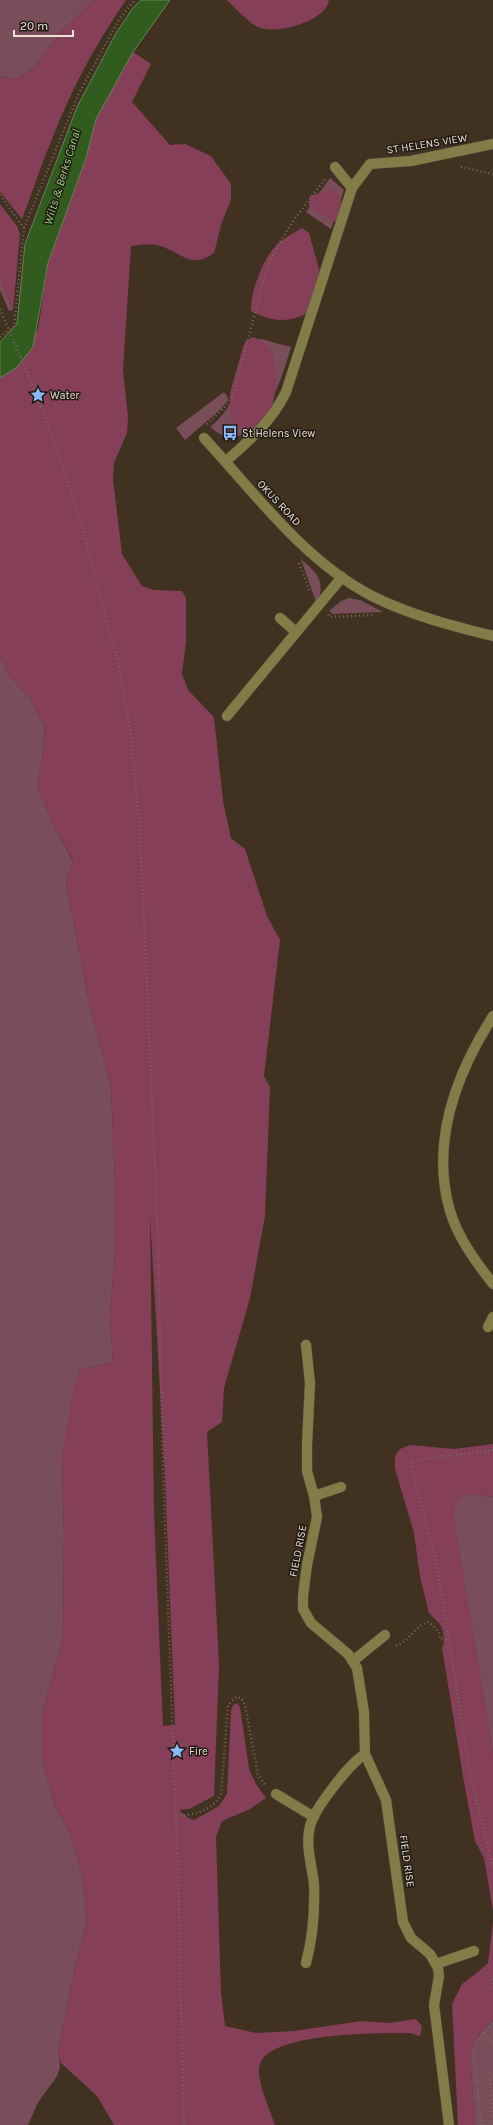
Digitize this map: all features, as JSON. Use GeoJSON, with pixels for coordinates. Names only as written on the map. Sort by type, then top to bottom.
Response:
{"type":"FeatureCollection","features":[{"type":"Feature","properties":{"kind":"street","name":"ST HELENS VIEW"},"geometry":{"type":"LineString","coordinates":[[226,461],[266,424],[278,408],[286,392],[352,188],[357,179],[370,164],[425,159],[493,144]]}},
{"type":"Feature","properties":{"kind":"street"},"geometry":{"type":"LineString","coordinates":[[335,167],[352,188]]}},
{"type":"Feature","properties":{"kind":"street","name":"OKUS ROAD"},"geometry":{"type":"LineString","coordinates":[[204,438],[283,526],[342,577],[391,605],[451,625],[493,636]]}},
{"type":"Feature","properties":{"kind":"street"},"geometry":{"type":"LineString","coordinates":[[227,716],[342,577]]}},
{"type":"Feature","properties":{"kind":"street"},"geometry":{"type":"LineString","coordinates":[[280,618],[296,632]]}},
{"type":"Feature","properties":{"kind":"street"},"geometry":{"type":"LineString","coordinates":[[493,1016],[480,1036],[464,1069],[449,1110],[443,1142],[444,1179],[451,1212],[465,1242],[493,1284]]}},
{"type":"Feature","properties":{"kind":"street"},"geometry":{"type":"LineString","coordinates":[[488,1327],[493,1317]]}},
{"type":"Feature","properties":{"kind":"street","name":"FIELD RISE"},"geometry":{"type":"LineString","coordinates":[[306,1345],[310,1383],[306,1445],[307,1471],[314,1496],[317,1517],[307,1565],[303,1609],[314,1627],[341,1647],[353,1661],[361,1685],[364,1712],[365,1754],[386,1800],[403,1922],[411,1938],[430,1954],[436,1964]]}},
{"type":"Feature","properties":{"kind":"street"},"geometry":{"type":"LineString","coordinates":[[314,1496],[341,1487]]}},
{"type":"Feature","properties":{"kind":"street"},"geometry":{"type":"LineString","coordinates":[[353,1661],[385,1634]]}},
{"type":"Feature","properties":{"kind":"street"},"geometry":{"type":"LineString","coordinates":[[306,1963],[314,1924],[314,1883],[309,1847],[310,1826],[314,1817],[344,1772],[365,1754]]}},
{"type":"Feature","properties":{"kind":"street"},"geometry":{"type":"LineString","coordinates":[[276,1794],[314,1817]]}},
{"type":"Feature","properties":{"kind":"street"},"geometry":{"type":"LineString","coordinates":[[449,2125],[434,2013],[434,2000],[439,1976],[436,1964],[474,1951]]}},
{"type":"Feature","properties":{"kind":"path"},"geometry":{"type":"LineString","coordinates":[[0,337],[9,331],[14,323],[24,228],[80,93],[120,18],[135,0]]}},
{"type":"Feature","properties":{"kind":"path"},"geometry":{"type":"LineString","coordinates":[[204,438],[198,430],[218,414],[232,397],[266,272],[273,253],[289,226],[335,167]]}},
{"type":"Feature","properties":{"kind":"path"},"geometry":{"type":"LineString","coordinates":[[0,195],[24,228]]}},
{"type":"Feature","properties":{"kind":"path"},"geometry":{"type":"LineString","coordinates":[[0,309],[32,384],[59,455],[79,516],[119,671],[130,728],[145,916],[156,1199],[163,1472],[176,1816],[184,2125]]}},
{"type":"Feature","properties":{"kind":"path"},"geometry":{"type":"LineString","coordinates":[[302,544],[294,555],[302,568],[314,605],[330,617],[375,615]]}},
{"type":"Feature","properties":{"kind":"path"},"geometry":{"type":"LineString","coordinates":[[493,1450],[414,1460],[411,1467],[434,1551],[471,1776],[493,1870]]}},
{"type":"Feature","properties":{"kind":"path"},"geometry":{"type":"LineString","coordinates":[[401,1644],[423,1623],[429,1622],[434,1626],[440,1639],[448,1639]]}},
{"type":"Feature","properties":{"kind":"path"},"geometry":{"type":"LineString","coordinates":[[176,1816],[196,1813],[218,1800],[221,1794],[228,1705],[236,1697],[241,1698],[245,1705],[258,1775],[264,1784],[276,1794]]}},
{"type":"Feature","properties":{"kind":"path"},"geometry":{"type":"LineString","coordinates":[[493,1979],[493,1988]]}},
{"type":"Feature","properties":{"kind":"path"},"geometry":{"type":"LineString","coordinates":[[482,2125],[473,2054],[476,2043],[493,2022]]}},
{"type":"Feature","properties":{"kind":"path"},"geometry":{"type":"LineString","coordinates":[[483,2033],[493,2042]]}},
{"type":"Feature","properties":{"kind":"path"},"geometry":{"type":"LineString","coordinates":[[493,2076],[490,2081],[493,2118]]}},
{"type":"Feature","properties":{"kind":"shaded area"},"geometry":{"type":"Polygon","coordinates":[[[0,0],[94,0],[59,34],[36,66],[16,79],[0,76],[0,0]]]}},
{"type":"Feature","properties":{"kind":"shaded area"},"geometry":{"type":"Polygon","coordinates":[[[94,0],[126,0],[94,50],[67,103],[22,219],[0,192],[0,76],[16,79],[36,66],[59,34],[94,0]]]}},
{"type":"Feature","properties":{"kind":"shaded area"},"geometry":{"type":"Polygon","coordinates":[[[227,0],[329,0],[326,8],[319,15],[310,20],[287,28],[266,29],[254,25],[227,0]]]}},
{"type":"Feature","properties":{"kind":"shaded area"},"geometry":{"type":"Polygon","coordinates":[[[133,52],[151,64],[132,102],[170,145],[185,144],[211,156],[231,184],[231,200],[222,222],[214,253],[205,258],[191,260],[156,245],[131,246],[123,370],[128,418],[127,433],[114,463],[113,479],[122,554],[142,586],[153,590],[182,591],[186,598],[186,642],[182,674],[188,690],[214,717],[223,801],[231,838],[245,849],[267,916],[280,940],[264,1076],[270,1087],[265,1216],[250,1298],[224,1388],[222,1422],[207,1432],[219,1665],[214,1796],[189,1809],[179,1810],[188,1818],[194,1820],[219,1806],[227,1794],[231,1711],[233,1705],[237,1703],[240,1707],[249,1769],[256,1784],[266,1798],[250,1809],[222,1821],[216,1837],[221,1992],[225,2026],[256,2033],[294,2031],[361,2021],[389,2023],[416,2019],[422,2026],[420,2036],[410,2033],[396,2033],[328,2036],[304,2040],[268,2053],[260,2064],[259,2070],[261,2085],[275,2125],[114,2125],[97,2096],[61,2063],[58,2053],[75,1967],[87,1921],[83,1879],[71,1835],[55,1806],[42,1759],[42,1715],[63,1637],[64,1536],[62,1456],[73,1391],[79,1370],[113,1362],[110,1316],[115,1254],[115,1184],[111,1087],[89,1002],[66,882],[73,860],[54,827],[37,786],[42,762],[45,728],[29,697],[9,675],[0,656],[0,378],[38,330],[48,263],[86,158],[96,119],[133,52]],[[150,1215],[154,1513],[163,1726],[175,1725],[165,1478],[150,1215]]]}},
{"type":"Feature","properties":{"kind":"shaded area"},"geometry":{"type":"Polygon","coordinates":[[[330,178],[344,190],[331,229],[306,212],[330,178]]]}},
{"type":"Feature","properties":{"kind":"shaded area"},"geometry":{"type":"Polygon","coordinates":[[[331,189],[340,196],[344,215],[338,223],[315,211],[309,205],[310,196],[331,189]]]}},
{"type":"Feature","properties":{"kind":"shaded area"},"geometry":{"type":"Polygon","coordinates":[[[0,204],[17,226],[20,234],[13,310],[0,278],[0,204]]]}},
{"type":"Feature","properties":{"kind":"shaded area"},"geometry":{"type":"Polygon","coordinates":[[[302,228],[309,233],[321,276],[307,313],[293,319],[279,320],[265,317],[251,311],[252,296],[265,261],[280,242],[302,228]]]}},
{"type":"Feature","properties":{"kind":"shaded area"},"geometry":{"type":"Polygon","coordinates":[[[0,278],[13,310],[9,311],[0,290],[0,278]]]}},
{"type":"Feature","properties":{"kind":"shaded area"},"geometry":{"type":"Polygon","coordinates":[[[253,337],[265,344],[272,352],[276,384],[272,408],[265,418],[250,433],[231,421],[230,393],[243,347],[246,341],[253,337]]]}},
{"type":"Feature","properties":{"kind":"shaded area"},"geometry":{"type":"Polygon","coordinates":[[[254,339],[261,339],[291,347],[278,386],[263,415],[254,426],[243,434],[232,437],[226,436],[210,427],[227,409],[233,398],[243,375],[254,339]]]}},
{"type":"Feature","properties":{"kind":"shaded area"},"geometry":{"type":"Polygon","coordinates":[[[224,392],[229,399],[221,409],[185,440],[176,428],[224,392]]]}},
{"type":"Feature","properties":{"kind":"shaded area"},"geometry":{"type":"Polygon","coordinates":[[[301,559],[312,569],[319,579],[321,590],[317,605],[301,559]]]}},
{"type":"Feature","properties":{"kind":"shaded area"},"geometry":{"type":"Polygon","coordinates":[[[349,598],[360,600],[383,612],[333,614],[329,611],[341,601],[349,598]]]}},
{"type":"Feature","properties":{"kind":"shaded area"},"geometry":{"type":"Polygon","coordinates":[[[0,656],[9,675],[29,697],[45,728],[42,762],[37,786],[54,827],[73,861],[66,882],[89,1002],[111,1087],[115,1184],[115,1254],[110,1316],[113,1362],[79,1370],[62,1456],[64,1536],[63,1637],[42,1715],[42,1759],[55,1806],[71,1835],[83,1879],[87,1921],[75,1967],[58,2053],[60,2067],[56,2078],[38,2103],[28,2125],[0,2125],[0,656]]]}},
{"type":"Feature","properties":{"kind":"shaded area"},"geometry":{"type":"Polygon","coordinates":[[[493,1444],[493,1497],[470,1494],[463,1495],[456,1503],[453,1513],[493,1754],[493,1911],[484,1858],[475,1841],[464,1782],[442,1648],[444,1643],[443,1632],[440,1624],[429,1613],[420,1577],[414,1533],[395,1469],[395,1456],[400,1449],[410,1445],[454,1449],[493,1444]]]}},
{"type":"Feature","properties":{"kind":"shaded area"},"geometry":{"type":"Polygon","coordinates":[[[470,1494],[493,1497],[493,1754],[453,1516],[455,1505],[459,1498],[470,1494]]]}},
{"type":"Feature","properties":{"kind":"shaded area"},"geometry":{"type":"Polygon","coordinates":[[[493,1922],[493,2020],[481,2032],[470,2053],[475,2125],[458,2125],[452,2004],[462,1984],[488,1963],[493,1922]]]}},
{"type":"Feature","properties":{"kind":"shaded area"},"geometry":{"type":"Polygon","coordinates":[[[493,2020],[493,2125],[475,2125],[470,2053],[481,2032],[493,2020]]]}},
{"type":"Feature","properties":{"kind":"water","name":"Wilts & Berks Canal"},"geometry":{"type":"Polygon","coordinates":[[[141,0],[170,0],[133,52],[96,119],[86,158],[48,263],[33,347],[16,368],[0,378],[0,342],[17,324],[25,244],[77,107],[115,35],[132,9],[141,0]]]}},
{"type":"Feature","properties":{"kind":"place","name":"Water"},"geometry":{"type":"Point","coordinates":[38,395]}},
{"type":"Feature","properties":{"kind":"place","name":"St Helens View"},"geometry":{"type":"Point","coordinates":[230,433]}},
{"type":"Feature","properties":{"kind":"place","name":"Fire"},"geometry":{"type":"Point","coordinates":[177,1751]}}]}
